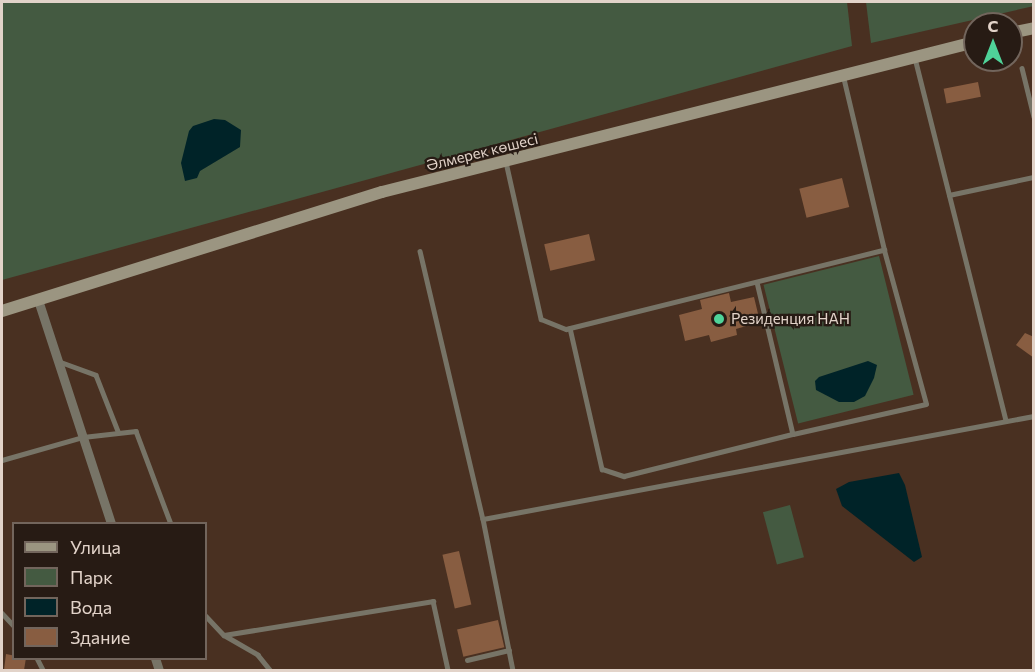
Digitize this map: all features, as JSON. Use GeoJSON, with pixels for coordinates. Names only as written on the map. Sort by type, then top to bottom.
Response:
{"type":"FeatureCollection","features":[{"type":"Feature","properties":{"kind":"street","name":"Әлмерек көшесі"},"geometry":{"type":"LineString","coordinates":[[2,311],[382,192],[963,45]]}},
{"type":"Feature","properties":{"kind":"street"},"geometry":{"type":"LineString","coordinates":[[38,300],[110,522]]}},
{"type":"Feature","properties":{"kind":"lane"},"geometry":{"type":"LineString","coordinates":[[915,58],[1006,422]]}},
{"type":"Feature","properties":{"kind":"lane"},"geometry":{"type":"LineString","coordinates":[[1023,72],[1034,117]]}},
{"type":"Feature","properties":{"kind":"lane"},"geometry":{"type":"LineString","coordinates":[[570,328],[602,470],[624,476],[926,404],[884,250],[843,76]]}},
{"type":"Feature","properties":{"kind":"lane"},"geometry":{"type":"LineString","coordinates":[[506,162],[541,319],[570,328],[884,250]]}},
{"type":"Feature","properties":{"kind":"lane"},"geometry":{"type":"LineString","coordinates":[[949,195],[1034,177]]}},
{"type":"Feature","properties":{"kind":"lane"},"geometry":{"type":"LineString","coordinates":[[420,250],[483,519],[513,670]]}},
{"type":"Feature","properties":{"kind":"lane"},"geometry":{"type":"LineString","coordinates":[[757,282],[793,434]]}},
{"type":"Feature","properties":{"kind":"lane"},"geometry":{"type":"LineString","coordinates":[[58,361],[96,375],[118,430]]}},
{"type":"Feature","properties":{"kind":"lane"},"geometry":{"type":"LineString","coordinates":[[483,519],[1034,416]]}},
{"type":"Feature","properties":{"kind":"lane"},"geometry":{"type":"LineString","coordinates":[[2,460],[83,437],[131,428],[140,436],[170,522]]}},
{"type":"Feature","properties":{"kind":"lane"},"geometry":{"type":"LineString","coordinates":[[224,635],[433,601],[448,670]]}},
{"type":"Feature","properties":{"kind":"lane"},"geometry":{"type":"LineString","coordinates":[[207,617],[224,635],[258,655],[270,670]]}},
{"type":"Feature","properties":{"kind":"lane"},"geometry":{"type":"LineString","coordinates":[[467,660],[509,650]]}},
{"type":"Feature","properties":{"kind":"green space"},"geometry":{"type":"Polygon","coordinates":[[[2,2],[847,2],[852,46],[2,280],[2,2]]]}},
{"type":"Feature","properties":{"kind":"green space"},"geometry":{"type":"Polygon","coordinates":[[[866,2],[1033,2],[1034,6],[1008,12],[963,12],[963,22],[871,43],[866,2]]]}},
{"type":"Feature","properties":{"kind":"green space"},"geometry":{"type":"Polygon","coordinates":[[[879,256],[914,395],[798,424],[764,285],[879,256]]]}},
{"type":"Feature","properties":{"kind":"green space"},"geometry":{"type":"Polygon","coordinates":[[[790,505],[804,557],[777,564],[763,512],[790,505]]]}},
{"type":"Feature","properties":{"kind":"water"},"geometry":{"type":"Polygon","coordinates":[[[214,119],[225,120],[241,130],[240,147],[200,171],[197,178],[185,181],[181,163],[189,131],[193,126],[214,119]]]}},
{"type":"Feature","properties":{"kind":"water"},"geometry":{"type":"Polygon","coordinates":[[[868,361],[877,365],[874,378],[865,396],[854,402],[839,402],[816,390],[815,381],[819,377],[868,361]]]}},
{"type":"Feature","properties":{"kind":"water"},"geometry":{"type":"Polygon","coordinates":[[[899,473],[905,485],[922,557],[914,562],[842,506],[836,489],[849,482],[899,473]]]}},
{"type":"Feature","properties":{"kind":"building"},"geometry":{"type":"Polygon","coordinates":[[[978,82],[981,97],[947,103],[944,89],[978,82]]]}},
{"type":"Feature","properties":{"kind":"building"},"geometry":{"type":"Polygon","coordinates":[[[842,178],[849,207],[807,218],[799,189],[842,178]]]}},
{"type":"Feature","properties":{"kind":"building"},"geometry":{"type":"Polygon","coordinates":[[[589,234],[595,260],[550,271],[544,244],[589,234]]]}},
{"type":"Feature","properties":{"kind":"building","name":"Резиденция НАН"},"geometry":{"type":"Polygon","coordinates":[[[729,293],[731,302],[754,297],[760,322],[736,329],[737,335],[711,342],[709,335],[685,341],[679,315],[702,309],[700,300],[729,293]]]}},
{"type":"Feature","properties":{"kind":"building"},"geometry":{"type":"Polygon","coordinates":[[[1025,333],[1034,337],[1034,358],[1016,345],[1025,333]]]}},
{"type":"Feature","properties":{"kind":"building"},"geometry":{"type":"Polygon","coordinates":[[[459,551],[471,605],[455,608],[442,555],[459,551]]]}},
{"type":"Feature","properties":{"kind":"building"},"geometry":{"type":"Polygon","coordinates":[[[498,620],[504,647],[463,657],[457,629],[498,620]]]}},
{"type":"Feature","properties":{"kind":"building"},"geometry":{"type":"Polygon","coordinates":[[[6,654],[12,655],[12,660],[26,660],[24,670],[4,670],[6,654]]]}},
{"type":"Feature","properties":{"kind":"place","name":"Резиденция НАН"},"geometry":{"type":"Point","coordinates":[719,319]}}]}
